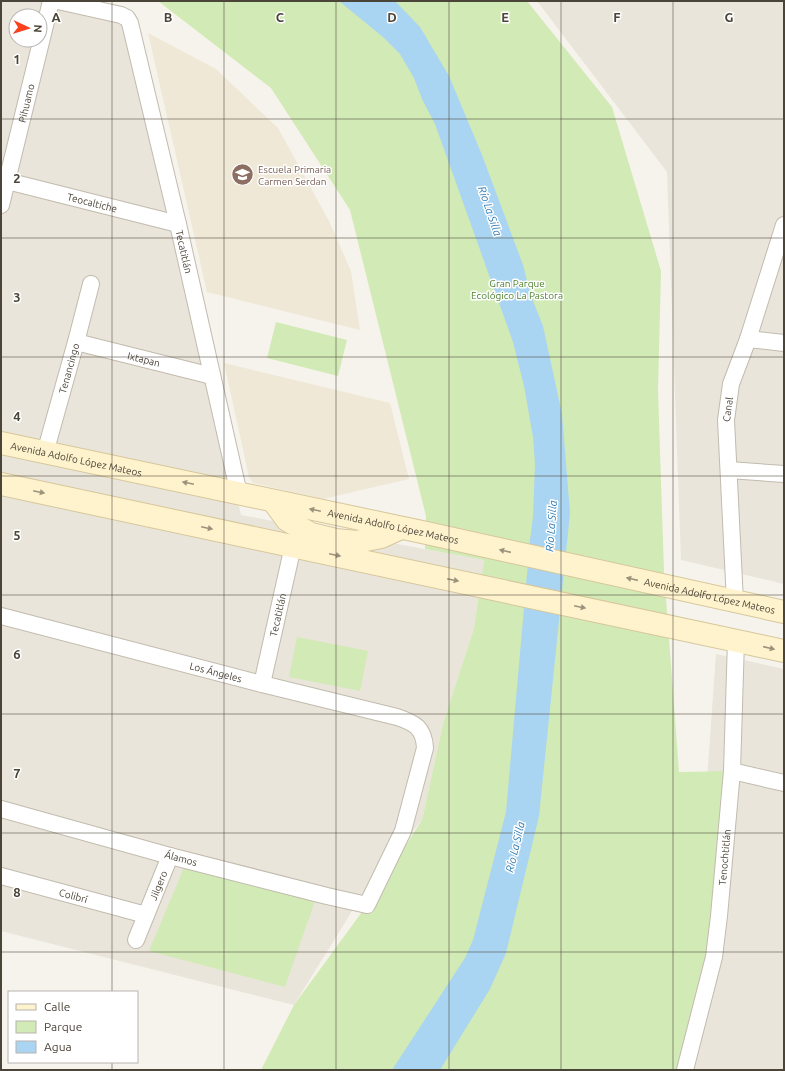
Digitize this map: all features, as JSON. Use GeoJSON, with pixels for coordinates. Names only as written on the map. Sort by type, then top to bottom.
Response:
{"type":"FeatureCollection","features":[{"type":"Feature","properties":{"kind":"main road","name":"Avenida Adolfo López Mateos"},"geometry":{"type":"LineString","coordinates":[[1,443],[422,532],[784,612]]}},
{"type":"Feature","properties":{"kind":"main road"},"geometry":{"type":"LineString","coordinates":[[1,484],[784,651]]}},
{"type":"Feature","properties":{"kind":"street","name":"Pihuamo"},"geometry":{"type":"LineString","coordinates":[[1,205],[51,1]]}},
{"type":"Feature","properties":{"kind":"street","name":"Tecatitlán"},"geometry":{"type":"LineString","coordinates":[[58,1],[121,15],[127,18],[131,25],[178,224],[238,494]]}},
{"type":"Feature","properties":{"kind":"street","name":"Teocaltiche"},"geometry":{"type":"LineString","coordinates":[[7,181],[178,224]]}},
{"type":"Feature","properties":{"kind":"street","name":"Canal"},"geometry":{"type":"LineString","coordinates":[[735,602],[726,420],[728,402],[731,384],[748,339],[784,225]]}},
{"type":"Feature","properties":{"kind":"street","name":"Tenancingo"},"geometry":{"type":"LineString","coordinates":[[45,452],[91,284]]}},
{"type":"Feature","properties":{"kind":"street"},"geometry":{"type":"LineString","coordinates":[[748,339],[784,343]]}},
{"type":"Feature","properties":{"kind":"street","name":"Ixtapan"},"geometry":{"type":"LineString","coordinates":[[76,342],[212,376]]}},
{"type":"Feature","properties":{"kind":"street"},"geometry":{"type":"LineString","coordinates":[[729,470],[784,474]]}},
{"type":"Feature","properties":{"kind":"street","name":"Tecatitlán"},"geometry":{"type":"LineString","coordinates":[[262,684],[293,546]]}},
{"type":"Feature","properties":{"kind":"street","name":"Los Ángeles"},"geometry":{"type":"LineString","coordinates":[[1,616],[406,720],[414,724],[421,730],[424,738],[423,759],[403,831],[367,905],[362,904]]}},
{"type":"Feature","properties":{"kind":"street","name":"Tenochtitlán"},"geometry":{"type":"LineString","coordinates":[[685,1070],[714,956],[719,916],[732,772],[736,640]]}},
{"type":"Feature","properties":{"kind":"street"},"geometry":{"type":"LineString","coordinates":[[732,772],[784,783]]}},
{"type":"Feature","properties":{"kind":"street","name":"Álamos"},"geometry":{"type":"LineString","coordinates":[[1,809],[170,856],[362,904]]}},
{"type":"Feature","properties":{"kind":"street","name":"Jilgero"},"geometry":{"type":"LineString","coordinates":[[136,940],[170,856]]}},
{"type":"Feature","properties":{"kind":"street","name":"Colibrí"},"geometry":{"type":"LineString","coordinates":[[1,876],[146,915]]}},
{"type":"Feature","properties":{"kind":"shaded area"},"geometry":{"type":"Polygon","coordinates":[[[1,1],[57,1],[132,18],[241,515],[484,560],[474,628],[443,724],[422,820],[362,895],[294,1005],[1,931],[1,1]]]}},
{"type":"Feature","properties":{"kind":"shaded area"},"geometry":{"type":"Polygon","coordinates":[[[537,1],[784,1],[784,584],[681,560],[667,172],[537,1]]]}},
{"type":"Feature","properties":{"kind":"shaded area","name":"Escuela Primaria Carmen Serdan"},"geometry":{"type":"Polygon","coordinates":[[[148,33],[216,69],[278,128],[329,221],[351,271],[360,330],[207,292],[148,33]]]}},
{"type":"Feature","properties":{"kind":"shaded area"},"geometry":{"type":"Polygon","coordinates":[[[224,363],[390,403],[409,479],[323,499],[253,483],[249,477],[224,363]]]}},
{"type":"Feature","properties":{"kind":"shaded area"},"geometry":{"type":"Polygon","coordinates":[[[716,654],[784,669],[784,1070],[665,1070],[695,948],[716,654]]]}},
{"type":"Feature","properties":{"kind":"green space","name":"Gran Parque Ecológico La Pastora"},"geometry":{"type":"Polygon","coordinates":[[[158,1],[527,1],[612,107],[661,271],[658,390],[664,572],[679,772],[732,771],[719,916],[685,1070],[261,1070],[294,1005],[367,905],[422,820],[443,724],[474,628],[484,560],[425,549],[426,516],[350,210],[271,88],[158,1]]]}},
{"type":"Feature","properties":{"kind":"green space"},"geometry":{"type":"Polygon","coordinates":[[[276,322],[347,340],[338,376],[267,358],[276,322]]]}},
{"type":"Feature","properties":{"kind":"green space"},"geometry":{"type":"Polygon","coordinates":[[[297,637],[368,651],[360,691],[289,677],[297,637]]]}},
{"type":"Feature","properties":{"kind":"green space"},"geometry":{"type":"Polygon","coordinates":[[[185,865],[316,898],[285,987],[149,951],[185,865]]]}},
{"type":"Feature","properties":{"kind":"water","name":"Río La Silla"},"geometry":{"type":"Polygon","coordinates":[[[339,1],[395,1],[420,27],[449,76],[482,155],[523,265],[531,296],[543,326],[562,414],[570,513],[539,816],[506,953],[490,989],[440,1070],[392,1070],[465,958],[473,940],[506,812],[533,517],[535,464],[533,437],[524,386],[513,342],[435,124],[422,99],[414,78],[400,54],[383,37],[339,1]]]}},
{"type":"Feature","properties":{"kind":"place","name":"Escuela Primaria Carmen Serdan"},"geometry":{"type":"Point","coordinates":[242,175]}}]}
